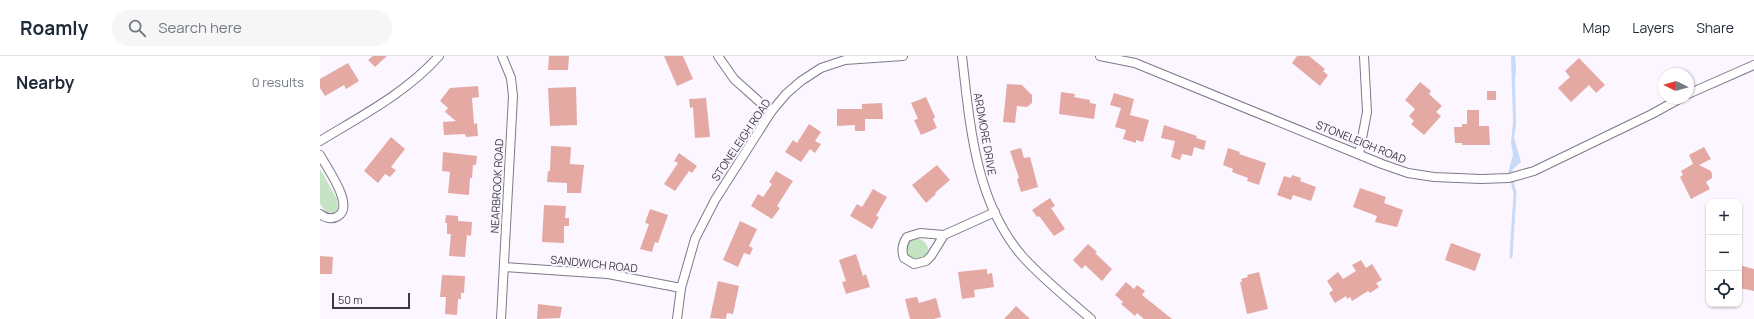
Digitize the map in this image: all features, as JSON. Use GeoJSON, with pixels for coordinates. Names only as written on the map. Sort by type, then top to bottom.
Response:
{"type":"FeatureCollection","features":[{"type":"Feature","properties":{"kind":"street"},"geometry":{"type":"LineString","coordinates":[[320,141],[384,103],[439,56]]}},
{"type":"Feature","properties":{"kind":"street","name":"NEARBROOK ROAD"},"geometry":{"type":"LineString","coordinates":[[501,319],[513,96],[511,78],[502,56]]}},
{"type":"Feature","properties":{"kind":"street"},"geometry":{"type":"LineString","coordinates":[[718,56],[734,79],[771,112]]}},
{"type":"Feature","properties":{"kind":"street","name":"STONELEIGH ROAD"},"geometry":{"type":"LineString","coordinates":[[677,319],[681,288],[695,240],[715,200],[771,112],[786,94],[801,81],[821,68],[845,60],[903,56]]}},
{"type":"Feature","properties":{"kind":"street","name":"ARDMORE DRIVE"},"geometry":{"type":"LineString","coordinates":[[962,56],[975,152],[984,186],[995,212],[1011,241],[1046,282],[1091,319]]}},
{"type":"Feature","properties":{"kind":"street","name":"STONELEIGH ROAD"},"geometry":{"type":"LineString","coordinates":[[1100,56],[1135,60],[1359,154],[1408,173],[1434,177],[1481,179],[1509,178],[1534,171],[1670,104]]}},
{"type":"Feature","properties":{"kind":"street"},"geometry":{"type":"LineString","coordinates":[[1359,154],[1367,112],[1364,56]]}},
{"type":"Feature","properties":{"kind":"street"},"geometry":{"type":"LineString","coordinates":[[1694,91],[1754,65]]}},
{"type":"Feature","properties":{"kind":"street"},"geometry":{"type":"LineString","coordinates":[[320,155],[342,195],[344,207],[342,213],[337,217],[324,217],[320,214]]}},
{"type":"Feature","properties":{"kind":"street"},"geometry":{"type":"LineString","coordinates":[[944,235],[931,256],[926,261],[914,264],[904,258],[902,252],[903,244],[908,237],[920,233],[944,235],[995,212]]}},
{"type":"Feature","properties":{"kind":"street","name":"SANDWICH ROAD"},"geometry":{"type":"LineString","coordinates":[[504,267],[608,274],[681,288]]}},
{"type":"Feature","properties":{"kind":"green space"},"geometry":{"type":"Polygon","coordinates":[[[320,169],[337,199],[338,209],[333,213],[326,212],[320,204],[320,169]]]}},
{"type":"Feature","properties":{"kind":"green space"},"geometry":{"type":"Polygon","coordinates":[[[917,239],[925,242],[928,250],[925,258],[917,261],[909,258],[906,250],[909,242],[917,239]]]}},
{"type":"Feature","properties":{"kind":"water"},"geometry":{"type":"Polygon","coordinates":[[[1511,56],[1515,56],[1516,69],[1516,126],[1514,137],[1521,162],[1513,169],[1512,173],[1508,173],[1513,155],[1511,142],[1513,122],[1511,56]]]}},
{"type":"Feature","properties":{"kind":"building"},"geometry":{"type":"Polygon","coordinates":[[[373,56],[387,56],[375,67],[368,60],[373,56]]]}},
{"type":"Feature","properties":{"kind":"building"},"geometry":{"type":"Polygon","coordinates":[[[549,56],[569,56],[568,70],[548,70],[549,56]]]}},
{"type":"Feature","properties":{"kind":"building"},"geometry":{"type":"Polygon","coordinates":[[[664,56],[683,56],[693,79],[677,86],[664,56]]]}},
{"type":"Feature","properties":{"kind":"building"},"geometry":{"type":"Polygon","coordinates":[[[1297,56],[1309,56],[1325,69],[1323,71],[1328,75],[1320,86],[1292,63],[1297,56]]]}},
{"type":"Feature","properties":{"kind":"building"},"geometry":{"type":"Polygon","coordinates":[[[1579,58],[1605,85],[1596,93],[1589,85],[1571,102],[1558,88],[1570,77],[1565,71],[1579,58]]]}},
{"type":"Feature","properties":{"kind":"building"},"geometry":{"type":"Polygon","coordinates":[[[348,63],[359,81],[346,89],[344,85],[325,96],[320,88],[320,79],[348,63]]]}},
{"type":"Feature","properties":{"kind":"building"},"geometry":{"type":"Polygon","coordinates":[[[1420,82],[1431,91],[1429,94],[1442,106],[1436,112],[1441,116],[1424,135],[1411,124],[1414,121],[1409,116],[1415,109],[1405,100],[1420,82]]]}},
{"type":"Feature","properties":{"kind":"building"},"geometry":{"type":"Polygon","coordinates":[[[1007,84],[1022,85],[1032,95],[1032,103],[1027,107],[1017,106],[1015,123],[1003,122],[1007,84]]]}},
{"type":"Feature","properties":{"kind":"building"},"geometry":{"type":"Polygon","coordinates":[[[478,86],[479,97],[472,98],[474,124],[477,123],[478,136],[466,137],[465,134],[444,135],[443,122],[456,121],[445,112],[448,108],[440,101],[450,88],[478,86]]]}},
{"type":"Feature","properties":{"kind":"building"},"geometry":{"type":"Polygon","coordinates":[[[576,87],[577,125],[550,126],[548,88],[576,87]]]}},
{"type":"Feature","properties":{"kind":"building"},"geometry":{"type":"Polygon","coordinates":[[[1487,91],[1496,91],[1496,100],[1487,100],[1487,91]]]}},
{"type":"Feature","properties":{"kind":"building"},"geometry":{"type":"Polygon","coordinates":[[[1061,92],[1075,94],[1074,97],[1090,100],[1090,103],[1096,104],[1094,119],[1059,114],[1061,92]]]}},
{"type":"Feature","properties":{"kind":"building"},"geometry":{"type":"Polygon","coordinates":[[[1114,93],[1134,99],[1130,115],[1149,120],[1143,142],[1136,140],[1136,143],[1123,139],[1126,130],[1115,127],[1121,108],[1110,105],[1114,93]]]}},
{"type":"Feature","properties":{"kind":"building"},"geometry":{"type":"Polygon","coordinates":[[[926,97],[935,117],[933,119],[937,128],[921,135],[914,120],[918,119],[911,103],[926,97]]]}},
{"type":"Feature","properties":{"kind":"building"},"geometry":{"type":"Polygon","coordinates":[[[706,98],[710,137],[695,138],[693,107],[690,108],[689,99],[706,98]]]}},
{"type":"Feature","properties":{"kind":"building"},"geometry":{"type":"Polygon","coordinates":[[[882,103],[883,119],[865,119],[865,131],[855,131],[855,125],[837,126],[837,109],[862,109],[862,104],[882,103]]]}},
{"type":"Feature","properties":{"kind":"building"},"geometry":{"type":"Polygon","coordinates":[[[1467,110],[1479,110],[1479,126],[1489,126],[1490,145],[1462,145],[1462,143],[1455,143],[1454,127],[1462,127],[1462,124],[1467,124],[1467,110]]]}},
{"type":"Feature","properties":{"kind":"building"},"geometry":{"type":"Polygon","coordinates":[[[809,124],[821,132],[815,141],[821,144],[815,153],[810,149],[801,162],[785,152],[793,140],[797,143],[809,124]]]}},
{"type":"Feature","properties":{"kind":"building"},"geometry":{"type":"Polygon","coordinates":[[[1164,125],[1197,136],[1196,138],[1206,141],[1204,150],[1194,147],[1192,156],[1182,154],[1180,160],[1171,157],[1175,141],[1161,138],[1164,125]]]}},
{"type":"Feature","properties":{"kind":"building"},"geometry":{"type":"Polygon","coordinates":[[[391,137],[405,149],[391,167],[396,170],[390,177],[385,174],[378,183],[364,171],[391,137]]]}},
{"type":"Feature","properties":{"kind":"building"},"geometry":{"type":"Polygon","coordinates":[[[551,146],[571,147],[570,164],[584,165],[581,193],[567,193],[567,183],[547,182],[548,171],[550,171],[551,146]]]}},
{"type":"Feature","properties":{"kind":"building"},"geometry":{"type":"Polygon","coordinates":[[[1704,147],[1711,159],[1699,165],[1711,171],[1712,178],[1706,182],[1710,189],[1691,199],[1680,177],[1683,175],[1681,171],[1693,164],[1689,155],[1704,147]]]}},
{"type":"Feature","properties":{"kind":"building"},"geometry":{"type":"Polygon","coordinates":[[[1021,148],[1024,158],[1030,157],[1038,187],[1021,192],[1017,179],[1019,178],[1010,151],[1021,148]]]}},
{"type":"Feature","properties":{"kind":"building"},"geometry":{"type":"Polygon","coordinates":[[[1228,148],[1240,152],[1239,154],[1266,163],[1259,185],[1247,181],[1248,178],[1232,172],[1233,169],[1223,165],[1228,148]]]}},
{"type":"Feature","properties":{"kind":"building"},"geometry":{"type":"Polygon","coordinates":[[[443,152],[477,156],[476,165],[473,165],[472,178],[470,178],[469,195],[448,193],[450,172],[442,171],[443,152]]]}},
{"type":"Feature","properties":{"kind":"building"},"geometry":{"type":"Polygon","coordinates":[[[679,153],[697,166],[692,173],[689,171],[675,191],[664,184],[678,163],[674,161],[679,153]]]}},
{"type":"Feature","properties":{"kind":"building"},"geometry":{"type":"Polygon","coordinates":[[[937,165],[950,180],[926,203],[912,185],[937,165]]]}},
{"type":"Feature","properties":{"kind":"building"},"geometry":{"type":"Polygon","coordinates":[[[776,171],[793,181],[777,206],[780,208],[772,219],[751,206],[758,194],[763,197],[772,184],[769,182],[776,171]]]}},
{"type":"Feature","properties":{"kind":"building"},"geometry":{"type":"Polygon","coordinates":[[[1292,175],[1301,178],[1300,181],[1316,187],[1311,201],[1293,195],[1291,200],[1277,195],[1284,176],[1291,178],[1292,175]]]}},
{"type":"Feature","properties":{"kind":"building"},"geometry":{"type":"Polygon","coordinates":[[[1360,188],[1386,197],[1384,203],[1403,210],[1397,227],[1375,222],[1377,216],[1353,207],[1360,188]]]}},
{"type":"Feature","properties":{"kind":"building"},"geometry":{"type":"Polygon","coordinates":[[[873,189],[887,197],[876,216],[879,217],[872,229],[850,216],[857,204],[862,207],[873,189]]]}},
{"type":"Feature","properties":{"kind":"building"},"geometry":{"type":"Polygon","coordinates":[[[1050,198],[1055,206],[1051,208],[1065,229],[1054,236],[1039,216],[1037,217],[1032,210],[1050,198]]]}},
{"type":"Feature","properties":{"kind":"building"},"geometry":{"type":"Polygon","coordinates":[[[544,205],[566,206],[565,218],[569,218],[569,226],[564,226],[564,243],[542,242],[544,205]]]}},
{"type":"Feature","properties":{"kind":"building"},"geometry":{"type":"Polygon","coordinates":[[[650,209],[668,215],[658,243],[655,242],[652,252],[640,249],[649,224],[645,223],[650,209]]]}},
{"type":"Feature","properties":{"kind":"building"},"geometry":{"type":"Polygon","coordinates":[[[446,215],[458,216],[458,221],[472,222],[471,236],[467,235],[465,257],[449,256],[451,234],[447,234],[447,223],[445,223],[446,215]]]}},
{"type":"Feature","properties":{"kind":"building"},"geometry":{"type":"Polygon","coordinates":[[[740,221],[757,229],[749,246],[753,248],[750,255],[744,253],[738,267],[723,260],[740,221]]]}},
{"type":"Feature","properties":{"kind":"building"},"geometry":{"type":"Polygon","coordinates":[[[1451,243],[1481,254],[1475,271],[1445,260],[1451,243]]]}},
{"type":"Feature","properties":{"kind":"building"},"geometry":{"type":"Polygon","coordinates":[[[1088,244],[1112,269],[1102,281],[1085,265],[1082,269],[1073,260],[1088,244]]]}},
{"type":"Feature","properties":{"kind":"building"},"geometry":{"type":"Polygon","coordinates":[[[856,254],[863,276],[866,274],[870,287],[846,294],[842,282],[846,281],[839,260],[856,254]]]}},
{"type":"Feature","properties":{"kind":"building"},"geometry":{"type":"Polygon","coordinates":[[[320,256],[333,257],[332,274],[320,274],[320,256]]]}},
{"type":"Feature","properties":{"kind":"building"},"geometry":{"type":"Polygon","coordinates":[[[1361,260],[1366,268],[1372,264],[1382,280],[1376,283],[1379,287],[1370,293],[1368,291],[1352,301],[1350,297],[1347,299],[1346,296],[1335,303],[1329,293],[1333,290],[1327,281],[1338,272],[1343,279],[1356,271],[1352,265],[1361,260]]]}},
{"type":"Feature","properties":{"kind":"building"},"geometry":{"type":"Polygon","coordinates":[[[1742,266],[1754,269],[1754,291],[1742,289],[1742,266]]]}},
{"type":"Feature","properties":{"kind":"building"},"geometry":{"type":"Polygon","coordinates":[[[987,269],[987,274],[992,273],[994,287],[974,290],[975,297],[962,299],[958,272],[987,269]]]}},
{"type":"Feature","properties":{"kind":"building"},"geometry":{"type":"Polygon","coordinates":[[[1259,272],[1268,309],[1247,314],[1240,282],[1242,282],[1241,279],[1248,277],[1247,275],[1259,272]]]}},
{"type":"Feature","properties":{"kind":"building"},"geometry":{"type":"Polygon","coordinates":[[[442,275],[465,276],[464,293],[461,293],[461,299],[458,299],[457,315],[445,314],[446,297],[440,297],[442,275]]]}},
{"type":"Feature","properties":{"kind":"building"},"geometry":{"type":"Polygon","coordinates":[[[718,281],[739,286],[733,314],[727,313],[726,319],[710,318],[718,281]]]}},
{"type":"Feature","properties":{"kind":"building"},"geometry":{"type":"Polygon","coordinates":[[[1126,282],[1134,289],[1137,285],[1145,291],[1142,295],[1172,319],[1144,319],[1137,313],[1135,316],[1121,304],[1123,302],[1115,295],[1126,282]]]}},
{"type":"Feature","properties":{"kind":"building"},"geometry":{"type":"Polygon","coordinates":[[[917,297],[919,303],[936,298],[941,317],[934,319],[910,319],[905,299],[917,297]]]}},
{"type":"Feature","properties":{"kind":"building"},"geometry":{"type":"Polygon","coordinates":[[[538,304],[562,307],[560,318],[537,319],[538,304]]]}},
{"type":"Feature","properties":{"kind":"building"},"geometry":{"type":"Polygon","coordinates":[[[1016,306],[1030,319],[1004,319],[1016,306]]]}},
{"type":"Feature","properties":{"kind":"waterway"},"geometry":{"type":"LineString","coordinates":[[1510,173],[1515,193],[1511,257]]}}]}
